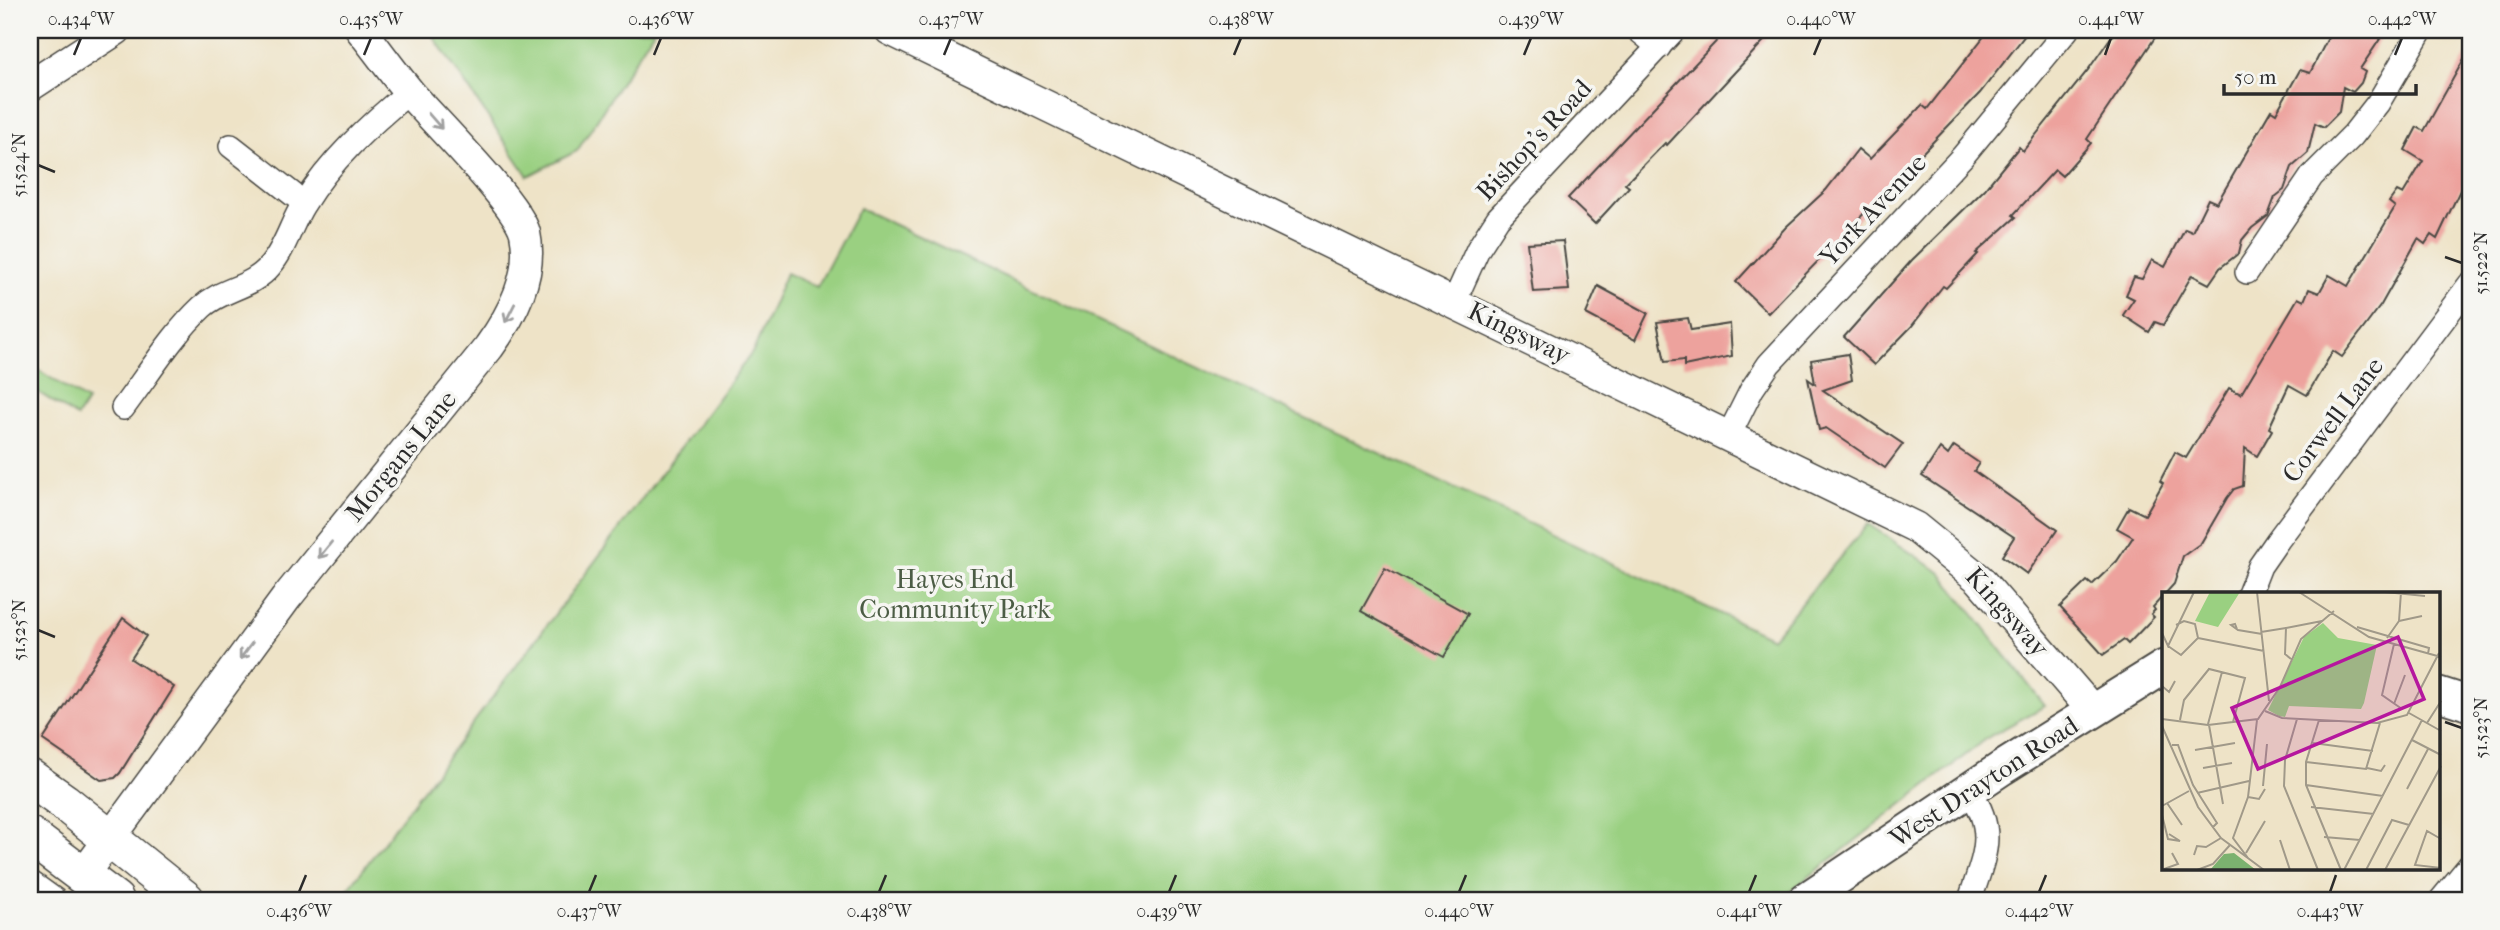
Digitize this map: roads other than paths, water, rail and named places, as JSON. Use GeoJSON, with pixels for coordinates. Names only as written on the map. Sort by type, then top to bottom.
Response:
{"type":"FeatureCollection","features":[{"type":"Feature","properties":{"kind":"main road","name":"West Drayton Road"},"geometry":{"type":"LineString","coordinates":[[1805,900],[1969,790],[2162,668]]}},
{"type":"Feature","properties":{"kind":"main road"},"geometry":{"type":"LineString","coordinates":[[2440,694],[2470,704]]}},
{"type":"Feature","properties":{"kind":"main road"},"geometry":{"type":"LineString","coordinates":[[30,778],[186,900]]}},
{"type":"Feature","properties":{"kind":"main road"},"geometry":{"type":"LineString","coordinates":[[30,836],[115,900]]}},
{"type":"Feature","properties":{"kind":"street"},"geometry":{"type":"LineString","coordinates":[[30,86],[116,30]]}},
{"type":"Feature","properties":{"kind":"street","name":"Morgans Lane"},"geometry":{"type":"LineString","coordinates":[[83,875],[235,666],[489,347],[515,304],[527,260],[521,221],[409,92],[361,30]]}},
{"type":"Feature","properties":{"kind":"street","name":"Kingsway"},"geometry":{"type":"LineString","coordinates":[[890,30],[1876,506],[1941,545],[1996,598],[2093,711]]}},
{"type":"Feature","properties":{"kind":"street"},"geometry":{"type":"LineString","coordinates":[[1638,30],[1659,47]]}},
{"type":"Feature","properties":{"kind":"street","name":"Bishop's Road"},"geometry":{"type":"LineString","coordinates":[[1454,302],[1478,249],[1498,218],[1674,30]]}},
{"type":"Feature","properties":{"kind":"street","name":"York Avenue"},"geometry":{"type":"LineString","coordinates":[[1729,435],[1752,389],[1769,364],[1963,156],[2067,30]]}},
{"type":"Feature","properties":{"kind":"street"},"geometry":{"type":"LineString","coordinates":[[2247,272],[2304,185],[2353,135],[2378,103],[2421,30]]}},
{"type":"Feature","properties":{"kind":"street"},"geometry":{"type":"LineString","coordinates":[[123,408],[201,308],[220,293],[254,281],[271,265],[304,202],[356,140],[409,92]]}},
{"type":"Feature","properties":{"kind":"street"},"geometry":{"type":"LineString","coordinates":[[231,146],[304,202]]}},
{"type":"Feature","properties":{"kind":"street","name":"Corwell Lane"},"geometry":{"type":"LineString","coordinates":[[2250,592],[2260,566],[2278,540],[2470,284]]}},
{"type":"Feature","properties":{"kind":"street"},"geometry":{"type":"LineString","coordinates":[[1969,790],[1979,805],[1988,828],[1987,844],[1970,900]]}},
{"type":"Feature","properties":{"kind":"street"},"geometry":{"type":"LineString","coordinates":[[2441,900],[2470,865]]}},
{"type":"Feature","properties":{"kind":"street"},"geometry":{"type":"LineString","coordinates":[[30,882],[55,900]]}},
{"type":"Feature","properties":{"kind":"park label","name":"Hayes End Community Park"},"geometry":{"type":"Point","coordinates":[955,594]}}]}
